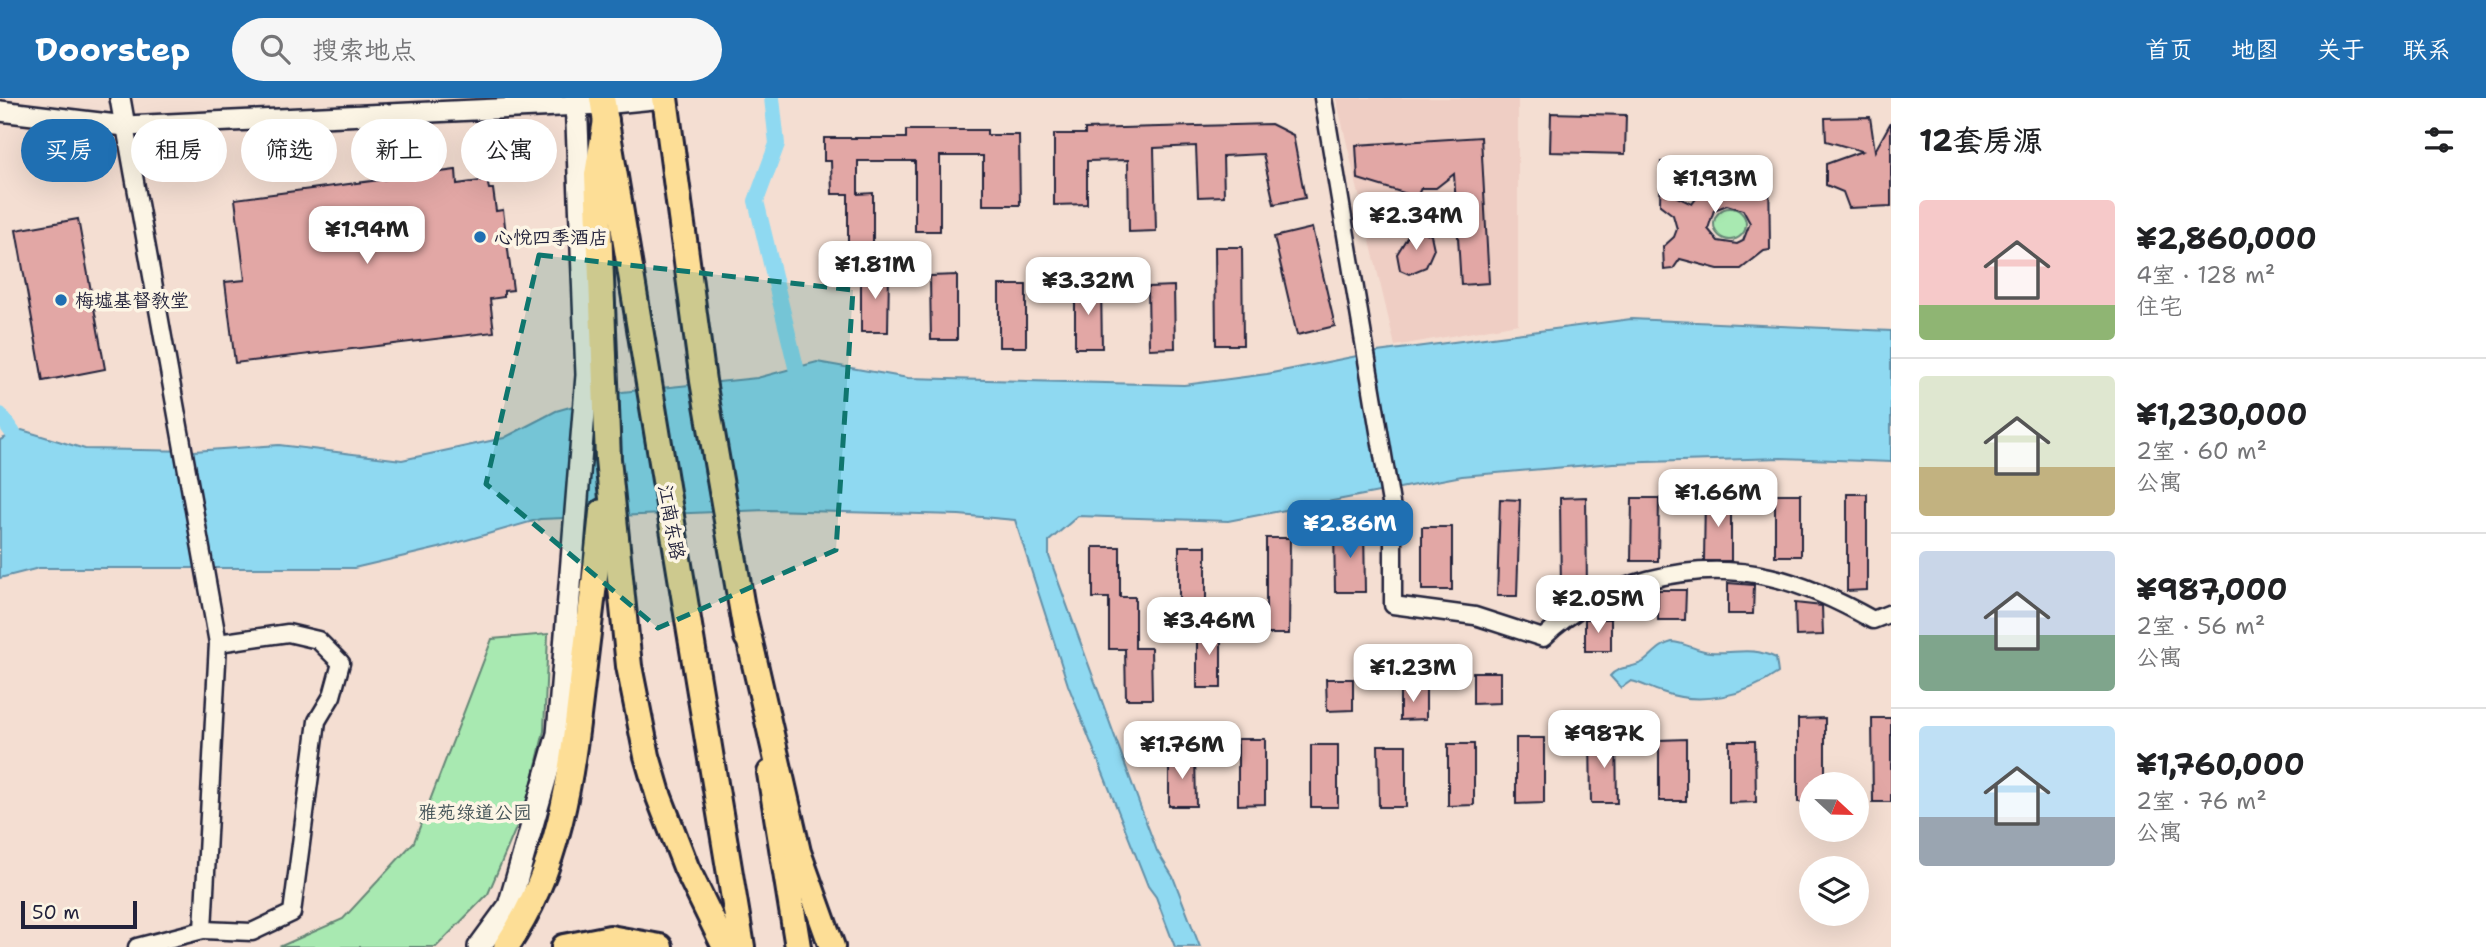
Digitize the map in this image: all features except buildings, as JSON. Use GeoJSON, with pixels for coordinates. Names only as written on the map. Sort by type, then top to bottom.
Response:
{"type":"FeatureCollection","features":[{"type":"Feature","properties":{"kind":"main road"},"geometry":{"type":"LineString","coordinates":[[665,98],[703,381],[729,523],[798,947]]}},
{"type":"Feature","properties":{"kind":"main road"},"geometry":{"type":"LineString","coordinates":[[479,947],[509,906],[558,734],[587,375],[577,101]]}},
{"type":"Feature","properties":{"kind":"main road","name":"江南东路"},"geometry":{"type":"LineString","coordinates":[[604,107],[742,947]]}},
{"type":"Feature","properties":{"kind":"main road"},"geometry":{"type":"LineString","coordinates":[[506,947],[526,919],[552,855],[570,789],[608,532],[606,393],[597,174],[604,107]]}},
{"type":"Feature","properties":{"kind":"main road"},"geometry":{"type":"LineString","coordinates":[[608,532],[637,710],[659,797],[686,867],[725,947]]}},
{"type":"Feature","properties":{"kind":"main road"},"geometry":{"type":"LineString","coordinates":[[744,615],[798,852],[832,947]]}},
{"type":"Feature","properties":{"kind":"main road"},"geometry":{"type":"LineString","coordinates":[[564,947],[610,938],[660,947]]}},
{"type":"Feature","properties":{"kind":"street"},"geometry":{"type":"LineString","coordinates":[[120,98],[218,643],[203,930]]}},
{"type":"Feature","properties":{"kind":"street"},"geometry":{"type":"LineString","coordinates":[[0,111],[125,126],[577,101],[604,107],[665,98]]}},
{"type":"Feature","properties":{"kind":"street"},"geometry":{"type":"LineString","coordinates":[[1323,98],[1393,515],[1393,605],[1475,615],[1543,638],[1565,616],[1619,589],[1698,570],[1770,577],[1835,599],[1873,620],[1891,613]]}},
{"type":"Feature","properties":{"kind":"street"},"geometry":{"type":"LineString","coordinates":[[137,947],[203,930],[252,932],[292,913],[317,721],[332,696],[341,663],[318,640],[288,633],[218,643]]}},
{"type":"Feature","properties":{"kind":"highlighted area"},"geometry":{"type":"Polygon","coordinates":[[[539,255],[853,290],[836,550],[658,628],[486,484],[539,255]]]}},
{"type":"Feature","properties":{"kind":"shaded area"},"geometry":{"type":"Polygon","coordinates":[[[1336,98],[1518,98],[1518,324],[1395,346],[1336,98]]]}},
{"type":"Feature","properties":{"kind":"green space"},"geometry":{"type":"Polygon","coordinates":[[[1730,208],[1742,212],[1746,224],[1742,236],[1730,240],[1718,236],[1714,224],[1718,212],[1730,208]]]}},
{"type":"Feature","properties":{"kind":"green space","name":"雅苑绿道公园"},"geometry":{"type":"Polygon","coordinates":[[[548,634],[544,731],[528,800],[488,894],[436,947],[279,947],[343,919],[414,842],[492,639],[548,634]]]}},
{"type":"Feature","properties":{"kind":"water"},"geometry":{"type":"Polygon","coordinates":[[[1631,319],[1891,331],[1891,462],[1781,458],[1613,463],[1462,476],[1228,521],[1078,516],[1049,541],[1049,556],[1142,811],[1157,851],[1173,877],[1200,947],[1175,947],[1156,897],[1148,886],[1068,685],[1015,520],[959,515],[766,510],[540,519],[439,548],[354,568],[39,568],[0,578],[0,440],[22,430],[85,449],[194,451],[279,445],[402,460],[504,438],[556,411],[622,392],[757,378],[817,362],[908,378],[1184,385],[1267,374],[1377,352],[1631,319]]]}},
{"type":"Feature","properties":{"kind":"water"},"geometry":{"type":"Polygon","coordinates":[[[1672,642],[1710,652],[1751,651],[1767,654],[1776,658],[1778,673],[1737,693],[1707,698],[1677,696],[1631,681],[1621,688],[1610,676],[1617,670],[1643,662],[1672,642]]]}},
{"type":"Feature","properties":{"kind":"waterway"},"geometry":{"type":"LineString","coordinates":[[772,98],[777,144],[756,201],[801,388]]}},
{"type":"Feature","properties":{"kind":"waterway"},"geometry":{"type":"LineString","coordinates":[[0,415],[25,450]]}},
{"type":"Feature","properties":{"kind":"place","name":"心悦四季酒店"},"geometry":{"type":"Point","coordinates":[480,237]}},
{"type":"Feature","properties":{"kind":"place","name":"梅墟基督教堂"},"geometry":{"type":"Point","coordinates":[61,300]}}]}
